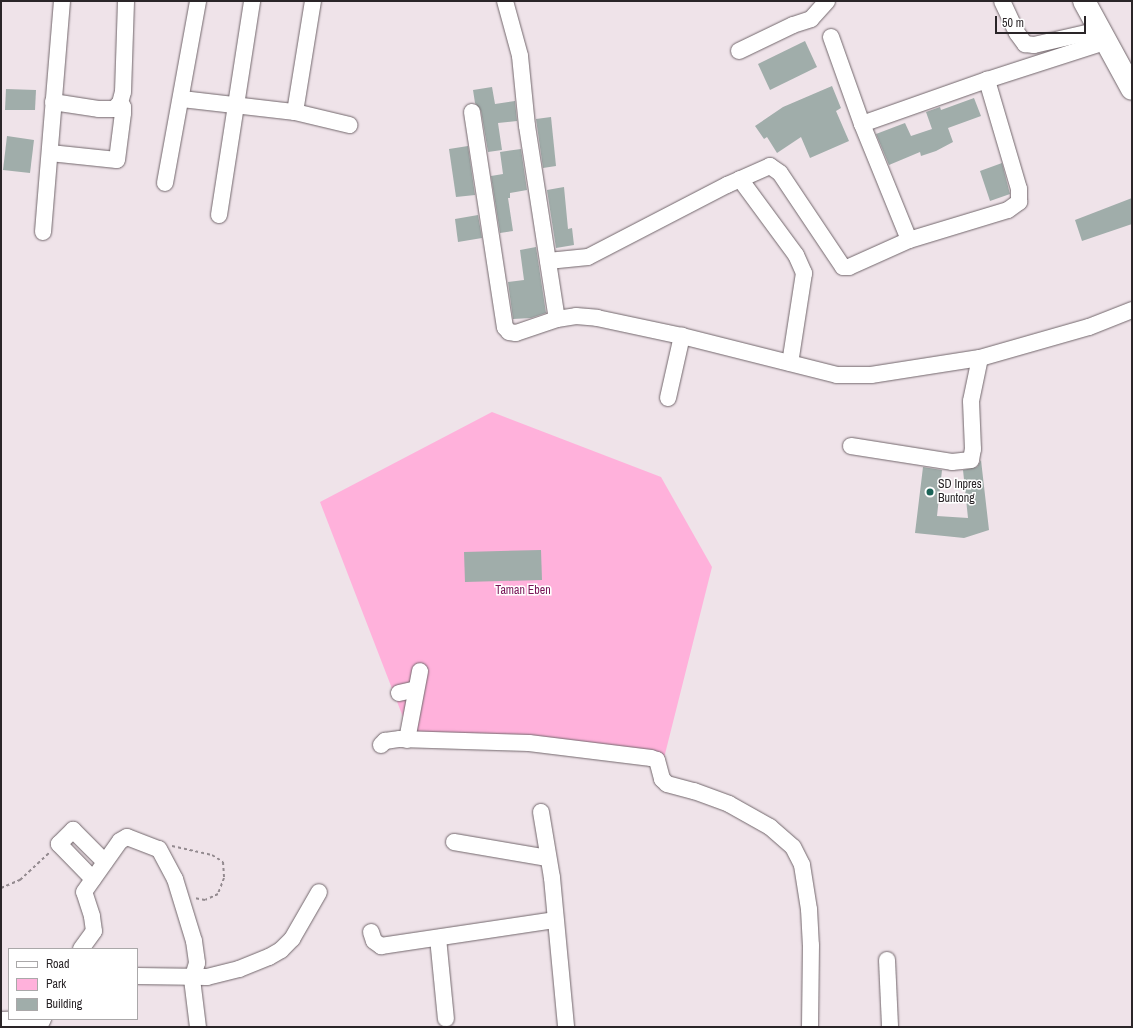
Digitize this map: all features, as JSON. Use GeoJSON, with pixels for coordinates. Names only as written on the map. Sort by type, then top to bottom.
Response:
{"type":"FeatureCollection","features":[{"type":"Feature","properties":{"kind":"highway"},"geometry":{"type":"LineString","coordinates":[[1086,1],[1102,36],[1132,89]]}},
{"type":"Feature","properties":{"kind":"street"},"geometry":{"type":"LineString","coordinates":[[42,232],[62,1]]}},
{"type":"Feature","properties":{"kind":"street"},"geometry":{"type":"LineString","coordinates":[[53,102],[99,109],[114,109],[120,103],[123,92],[126,1]]}},
{"type":"Feature","properties":{"kind":"street"},"geometry":{"type":"LineString","coordinates":[[165,183],[182,99],[198,1]]}},
{"type":"Feature","properties":{"kind":"street"},"geometry":{"type":"LineString","coordinates":[[219,215],[252,1]]}},
{"type":"Feature","properties":{"kind":"street"},"geometry":{"type":"LineString","coordinates":[[294,112],[313,1]]}},
{"type":"Feature","properties":{"kind":"street"},"geometry":{"type":"LineString","coordinates":[[505,1],[520,56],[527,126],[557,319]]}},
{"type":"Feature","properties":{"kind":"street"},"geometry":{"type":"LineString","coordinates":[[739,51],[793,25],[811,19],[826,1]]}},
{"type":"Feature","properties":{"kind":"street"},"geometry":{"type":"LineString","coordinates":[[1002,1],[1017,33],[1025,44],[1034,45],[1102,36]]}},
{"type":"Feature","properties":{"kind":"street"},"geometry":{"type":"LineString","coordinates":[[862,124],[987,80],[1102,36]]}},
{"type":"Feature","properties":{"kind":"street"},"geometry":{"type":"LineString","coordinates":[[831,37],[862,124],[909,240]]}},
{"type":"Feature","properties":{"kind":"street"},"geometry":{"type":"LineString","coordinates":[[548,261],[588,257],[764,168],[774,167],[843,267],[849,267],[909,240],[1008,210],[1019,202],[1019,189],[987,80]]}},
{"type":"Feature","properties":{"kind":"street"},"geometry":{"type":"LineString","coordinates":[[182,99],[237,104],[294,112],[349,125]]}},
{"type":"Feature","properties":{"kind":"street"},"geometry":{"type":"LineString","coordinates":[[50,153],[117,160],[123,113],[123,107],[120,103]]}},
{"type":"Feature","properties":{"kind":"street"},"geometry":{"type":"LineString","coordinates":[[472,112],[505,327],[509,332],[516,333],[557,319],[576,316],[597,318],[682,336],[837,375],[856,376],[909,371],[980,358],[1089,327],[1132,310]]}},
{"type":"Feature","properties":{"kind":"street"},"geometry":{"type":"LineString","coordinates":[[740,179],[796,255],[804,273],[790,363]]}},
{"type":"Feature","properties":{"kind":"street"},"geometry":{"type":"LineString","coordinates":[[668,398],[682,336]]}},
{"type":"Feature","properties":{"kind":"street"},"geometry":{"type":"LineString","coordinates":[[852,446],[952,462],[971,460],[973,449],[971,401],[980,358]]}},
{"type":"Feature","properties":{"kind":"street"},"geometry":{"type":"LineString","coordinates":[[407,740],[420,671]]}},
{"type":"Feature","properties":{"kind":"street"},"geometry":{"type":"LineString","coordinates":[[399,693],[416,689]]}},
{"type":"Feature","properties":{"kind":"street"},"geometry":{"type":"LineString","coordinates":[[381,745],[385,741],[407,740],[529,743],[651,758],[657,760],[662,779],[667,784],[694,791],[728,804],[782,835],[793,847],[802,865],[809,909],[810,1027]]}},
{"type":"Feature","properties":{"kind":"street"},"geometry":{"type":"LineString","coordinates":[[541,812],[548,858],[566,1027]]}},
{"type":"Feature","properties":{"kind":"street"},"geometry":{"type":"LineString","coordinates":[[93,879],[59,844],[74,830],[105,862]]}},
{"type":"Feature","properties":{"kind":"street"},"geometry":{"type":"LineString","coordinates":[[82,948],[94,931],[92,916],[84,892],[120,841],[127,837],[160,849],[181,896],[194,941],[197,963],[192,979],[198,1027]]}},
{"type":"Feature","properties":{"kind":"street"},"geometry":{"type":"LineString","coordinates":[[454,842],[548,858]]}},
{"type":"Feature","properties":{"kind":"street"},"geometry":{"type":"LineString","coordinates":[[138,976],[192,979],[239,969],[281,950],[292,939],[319,892]]}},
{"type":"Feature","properties":{"kind":"street"},"geometry":{"type":"LineString","coordinates":[[371,932],[374,941],[381,946],[554,920]]}},
{"type":"Feature","properties":{"kind":"street"},"geometry":{"type":"LineString","coordinates":[[438,938],[446,1019]]}},
{"type":"Feature","properties":{"kind":"street"},"geometry":{"type":"LineString","coordinates":[[887,960],[890,1027]]}},
{"type":"Feature","properties":{"kind":"path"},"geometry":{"type":"LineString","coordinates":[[1,888],[20,880],[59,844]]}},
{"type":"Feature","properties":{"kind":"path"},"geometry":{"type":"LineString","coordinates":[[160,849],[174,845],[212,855],[223,862],[224,878],[218,894],[206,900],[181,896]]}},
{"type":"Feature","properties":{"kind":"green space","name":"Taman Eben"},"geometry":{"type":"Polygon","coordinates":[[[492,412],[661,477],[712,567],[663,762],[564,748],[413,743],[320,502],[492,412]]]}},
{"type":"Feature","properties":{"kind":"building"},"geometry":{"type":"Polygon","coordinates":[[[805,41],[817,67],[770,90],[758,64],[805,41]]]}},
{"type":"Feature","properties":{"kind":"building"},"geometry":{"type":"Polygon","coordinates":[[[832,86],[841,108],[836,111],[849,141],[810,158],[801,137],[777,153],[767,137],[764,139],[755,126],[783,107],[832,86]]]}},
{"type":"Feature","properties":{"kind":"building"},"geometry":{"type":"Polygon","coordinates":[[[492,87],[495,104],[515,101],[517,121],[498,123],[502,150],[488,152],[481,111],[475,103],[473,90],[492,87]]]}},
{"type":"Feature","properties":{"kind":"building"},"geometry":{"type":"Polygon","coordinates":[[[6,89],[36,90],[35,110],[5,110],[6,89]]]}},
{"type":"Feature","properties":{"kind":"building"},"geometry":{"type":"Polygon","coordinates":[[[974,98],[981,116],[948,128],[953,142],[936,151],[921,156],[920,152],[889,165],[876,134],[905,123],[911,136],[932,129],[926,112],[940,107],[941,110],[974,98]]]}},
{"type":"Feature","properties":{"kind":"building"},"geometry":{"type":"Polygon","coordinates":[[[551,117],[556,166],[543,168],[536,119],[551,117]]]}},
{"type":"Feature","properties":{"kind":"building"},"geometry":{"type":"Polygon","coordinates":[[[7,136],[34,140],[30,173],[3,170],[7,136]]]}},
{"type":"Feature","properties":{"kind":"building"},"geometry":{"type":"Polygon","coordinates":[[[468,146],[475,195],[456,197],[449,149],[468,146]]]}},
{"type":"Feature","properties":{"kind":"building"},"geometry":{"type":"Polygon","coordinates":[[[521,149],[527,190],[510,193],[510,198],[508,198],[513,231],[500,233],[491,176],[503,174],[500,152],[521,149]]]}},
{"type":"Feature","properties":{"kind":"building"},"geometry":{"type":"Polygon","coordinates":[[[1002,163],[1010,194],[990,201],[980,171],[1002,163]]]}},
{"type":"Feature","properties":{"kind":"building"},"geometry":{"type":"Polygon","coordinates":[[[564,187],[568,229],[572,228],[574,245],[556,248],[547,190],[564,187]]]}},
{"type":"Feature","properties":{"kind":"building"},"geometry":{"type":"Polygon","coordinates":[[[1132,198],[1132,224],[1082,241],[1075,220],[1132,198]]]}},
{"type":"Feature","properties":{"kind":"building"},"geometry":{"type":"Polygon","coordinates":[[[478,215],[482,238],[458,242],[455,219],[478,215]]]}},
{"type":"Feature","properties":{"kind":"building"},"geometry":{"type":"Polygon","coordinates":[[[536,247],[546,313],[531,318],[513,319],[508,282],[524,280],[520,250],[536,247]]]}},
{"type":"Feature","properties":{"kind":"building","name":"SD Inpres Buntong"},"geometry":{"type":"Polygon","coordinates":[[[981,460],[989,530],[964,538],[915,533],[923,467],[942,470],[937,516],[968,518],[963,470],[977,467],[981,460]]]}},
{"type":"Feature","properties":{"kind":"building"},"geometry":{"type":"Polygon","coordinates":[[[541,550],[542,580],[465,582],[464,552],[541,550]]]}},
{"type":"Feature","properties":{"kind":"place","name":"SD Inpres Buntong"},"geometry":{"type":"Point","coordinates":[930,492]}}]}
